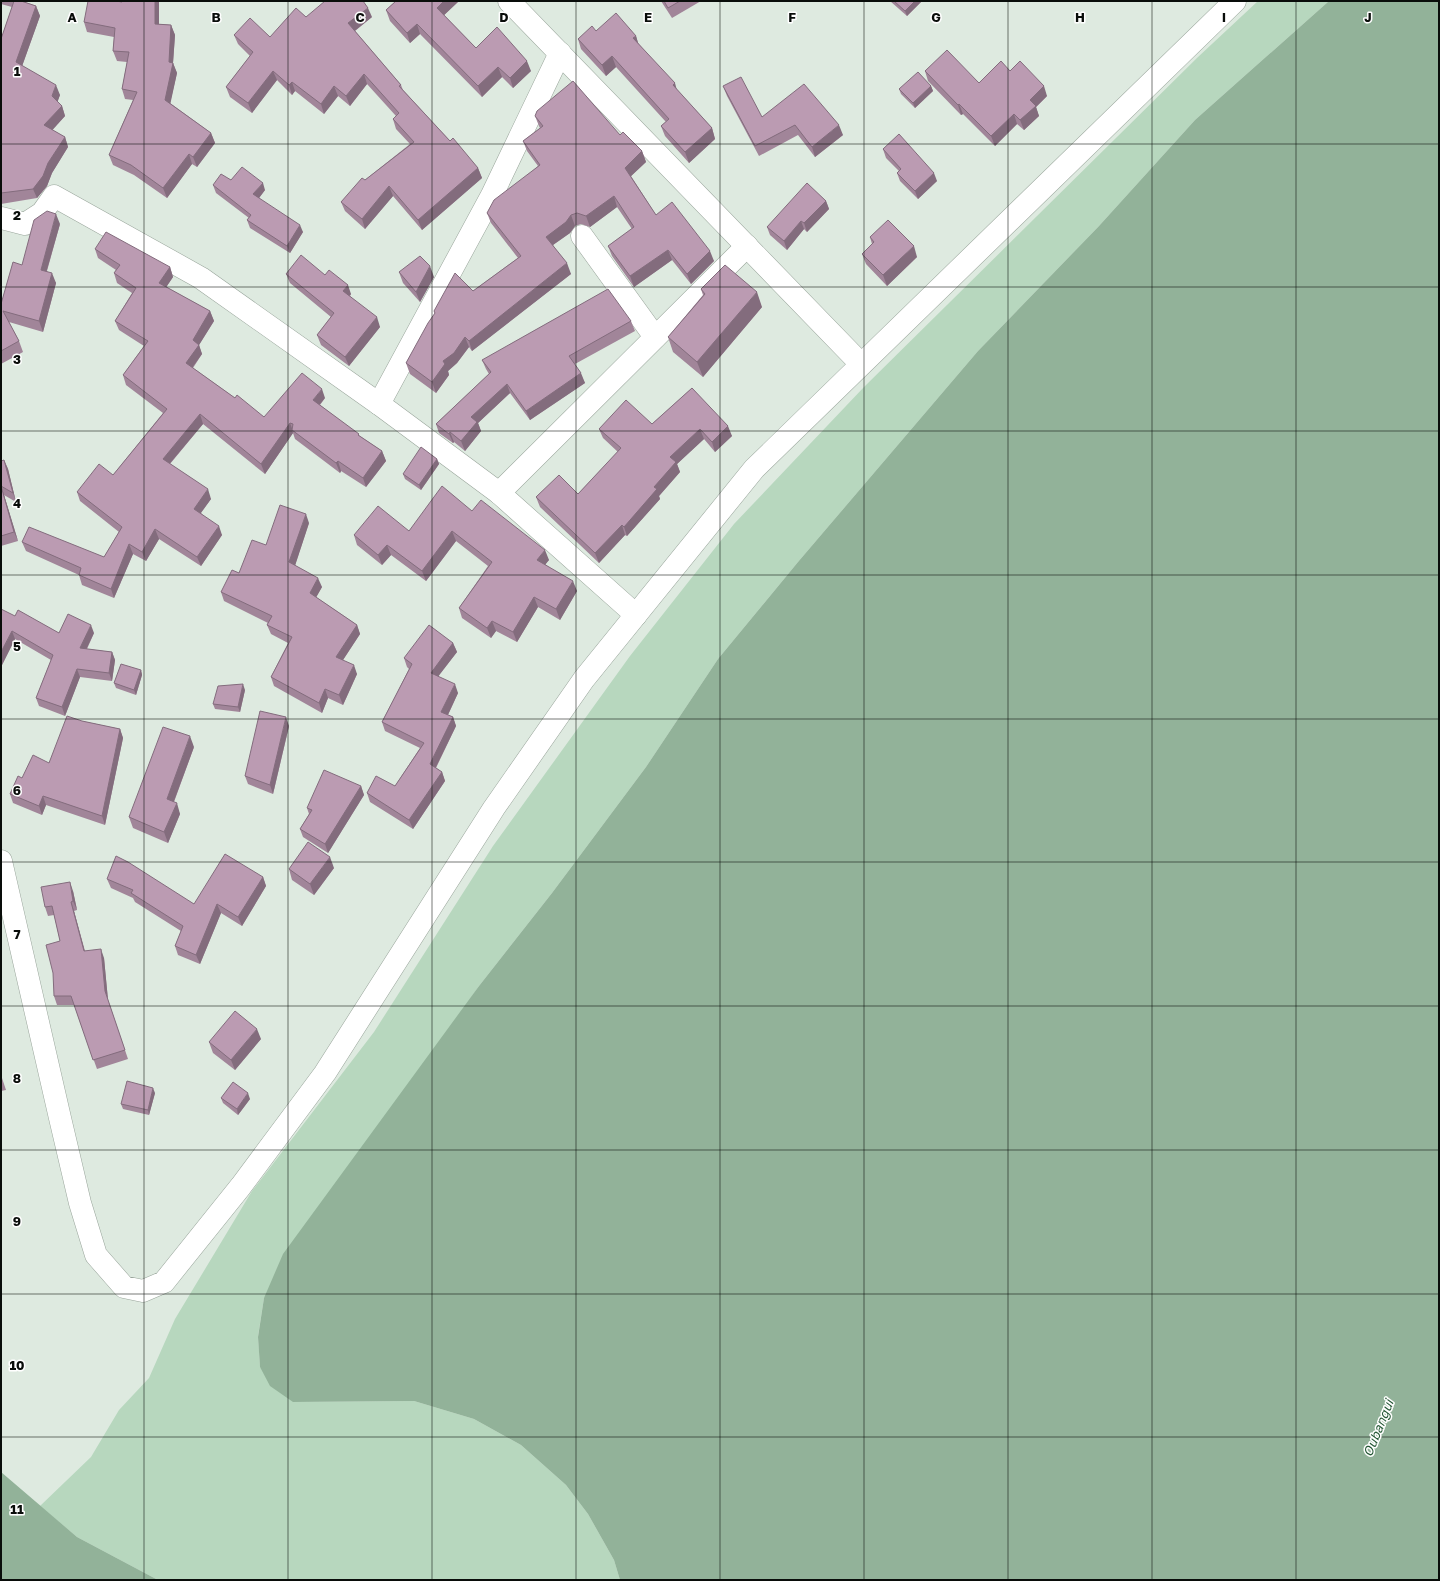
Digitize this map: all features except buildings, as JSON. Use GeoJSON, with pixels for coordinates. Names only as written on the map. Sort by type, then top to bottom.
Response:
{"type":"FeatureCollection","features":[{"type":"Feature","properties":{"kind":"street"},"geometry":{"type":"LineString","coordinates":[[509,1],[861,364]]}},
{"type":"Feature","properties":{"kind":"street"},"geometry":{"type":"LineString","coordinates":[[1,861],[80,1203],[96,1255],[124,1287],[143,1291],[164,1282],[241,1186],[325,1073],[494,808],[584,679],[754,469],[1235,1]]}},
{"type":"Feature","properties":{"kind":"street"},"geometry":{"type":"LineString","coordinates":[[380,404],[492,195],[560,53]]}},
{"type":"Feature","properties":{"kind":"street"},"geometry":{"type":"LineString","coordinates":[[1,218],[25,224],[42,213],[54,196],[201,278],[380,404],[499,493],[636,615]]}},
{"type":"Feature","properties":{"kind":"street"},"geometry":{"type":"LineString","coordinates":[[582,236],[655,337]]}},
{"type":"Feature","properties":{"kind":"street"},"geometry":{"type":"LineString","coordinates":[[499,493],[747,246]]}},
{"type":"Feature","properties":{"kind":"shaded area"},"geometry":{"type":"Polygon","coordinates":[[[1258,1],[1329,1],[1195,120],[1099,226],[978,351],[798,562],[718,659],[646,767],[552,893],[479,986],[264,1298],[258,1336],[260,1367],[294,1402],[414,1401],[474,1419],[521,1445],[566,1485],[588,1514],[614,1560],[620,1580],[158,1580],[77,1537],[40,1506],[91,1457],[119,1410],[149,1378],[175,1319],[252,1191],[374,1032],[493,846],[630,656],[734,524],[864,387],[1198,57],[1258,1]]]}},
{"type":"Feature","properties":{"kind":"water","name":"Oubangui"},"geometry":{"type":"Polygon","coordinates":[[[1329,1],[1439,1],[1439,1580],[620,1580],[614,1560],[588,1514],[566,1485],[521,1445],[474,1419],[414,1401],[293,1402],[270,1386],[260,1367],[258,1337],[264,1298],[283,1254],[479,986],[552,893],[646,767],[718,659],[798,562],[978,351],[1099,226],[1195,120],[1329,1]]]}},
{"type":"Feature","properties":{"kind":"water"},"geometry":{"type":"Polygon","coordinates":[[[1,1472],[77,1537],[158,1580],[1,1580],[1,1472]]]}}]}
